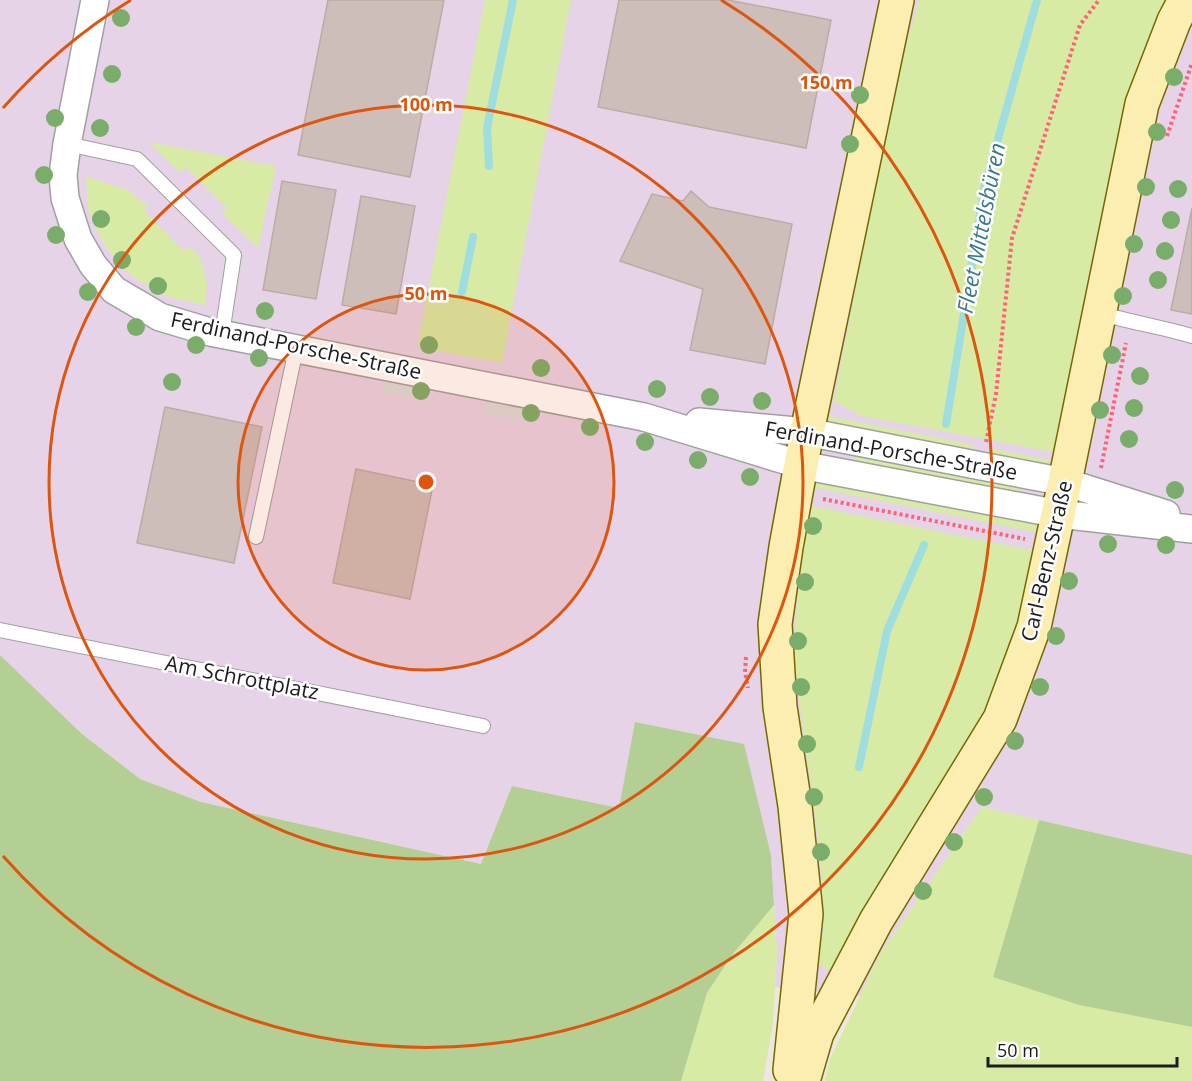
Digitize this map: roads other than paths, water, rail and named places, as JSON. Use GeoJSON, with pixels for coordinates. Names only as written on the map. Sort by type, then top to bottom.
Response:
{"type":"FeatureCollection","features":[{"type":"Feature","properties":{"kind":"street","name":"Ferdinand-Porsche-Straße"},"geometry":{"type":"LineString","coordinates":[[95,0],[67,144],[63,175],[65,198],[78,239],[93,265],[114,290],[160,317],[222,334],[644,417],[807,432],[981,465],[1065,482],[1192,522]]}},
{"type":"Feature","properties":{"kind":"street"},"geometry":{"type":"LineString","coordinates":[[788,1081],[806,914],[795,806],[780,707],[775,624],[786,547],[807,432],[897,0]]}},
{"type":"Feature","properties":{"kind":"street","name":"Carl-Benz-Straße"},"geometry":{"type":"LineString","coordinates":[[803,1081],[817,1033],[876,921],[1000,719],[1034,627],[1142,104],[1174,21],[1185,0]]}},
{"type":"Feature","properties":{"kind":"street","name":"Ferdinand-Porsche-Straße"},"geometry":{"type":"LineString","coordinates":[[644,417],[801,465],[1059,514],[1192,529]]}},
{"type":"Feature","properties":{"kind":"lane"},"geometry":{"type":"LineString","coordinates":[[67,144],[136,159],[234,255],[222,334]]}},
{"type":"Feature","properties":{"kind":"lane"},"geometry":{"type":"LineString","coordinates":[[1099,313],[1192,336]]}},
{"type":"Feature","properties":{"kind":"lane"},"geometry":{"type":"LineString","coordinates":[[256,537],[297,349]]}},
{"type":"Feature","properties":{"kind":"lane","name":"Am Schrottplatz"},"geometry":{"type":"LineString","coordinates":[[0,630],[483,726]]}},
{"type":"Feature","properties":{"kind":"waterway","name":"Fleet Mittelsbüren"},"geometry":{"type":"LineString","coordinates":[[489,166],[487,128],[513,0]]}},
{"type":"Feature","properties":{"kind":"waterway","name":"Fleet Mittelsbüren"},"geometry":{"type":"LineString","coordinates":[[946,424],[985,185],[1037,0]]}},
{"type":"Feature","properties":{"kind":"waterway","name":"Fleet Mittelsbüren"},"geometry":{"type":"LineString","coordinates":[[462,292],[473,237]]}},
{"type":"Feature","properties":{"kind":"waterway","name":"Fleet Mittelsbüren"},"geometry":{"type":"LineString","coordinates":[[859,767],[887,631],[924,545]]}}]}
